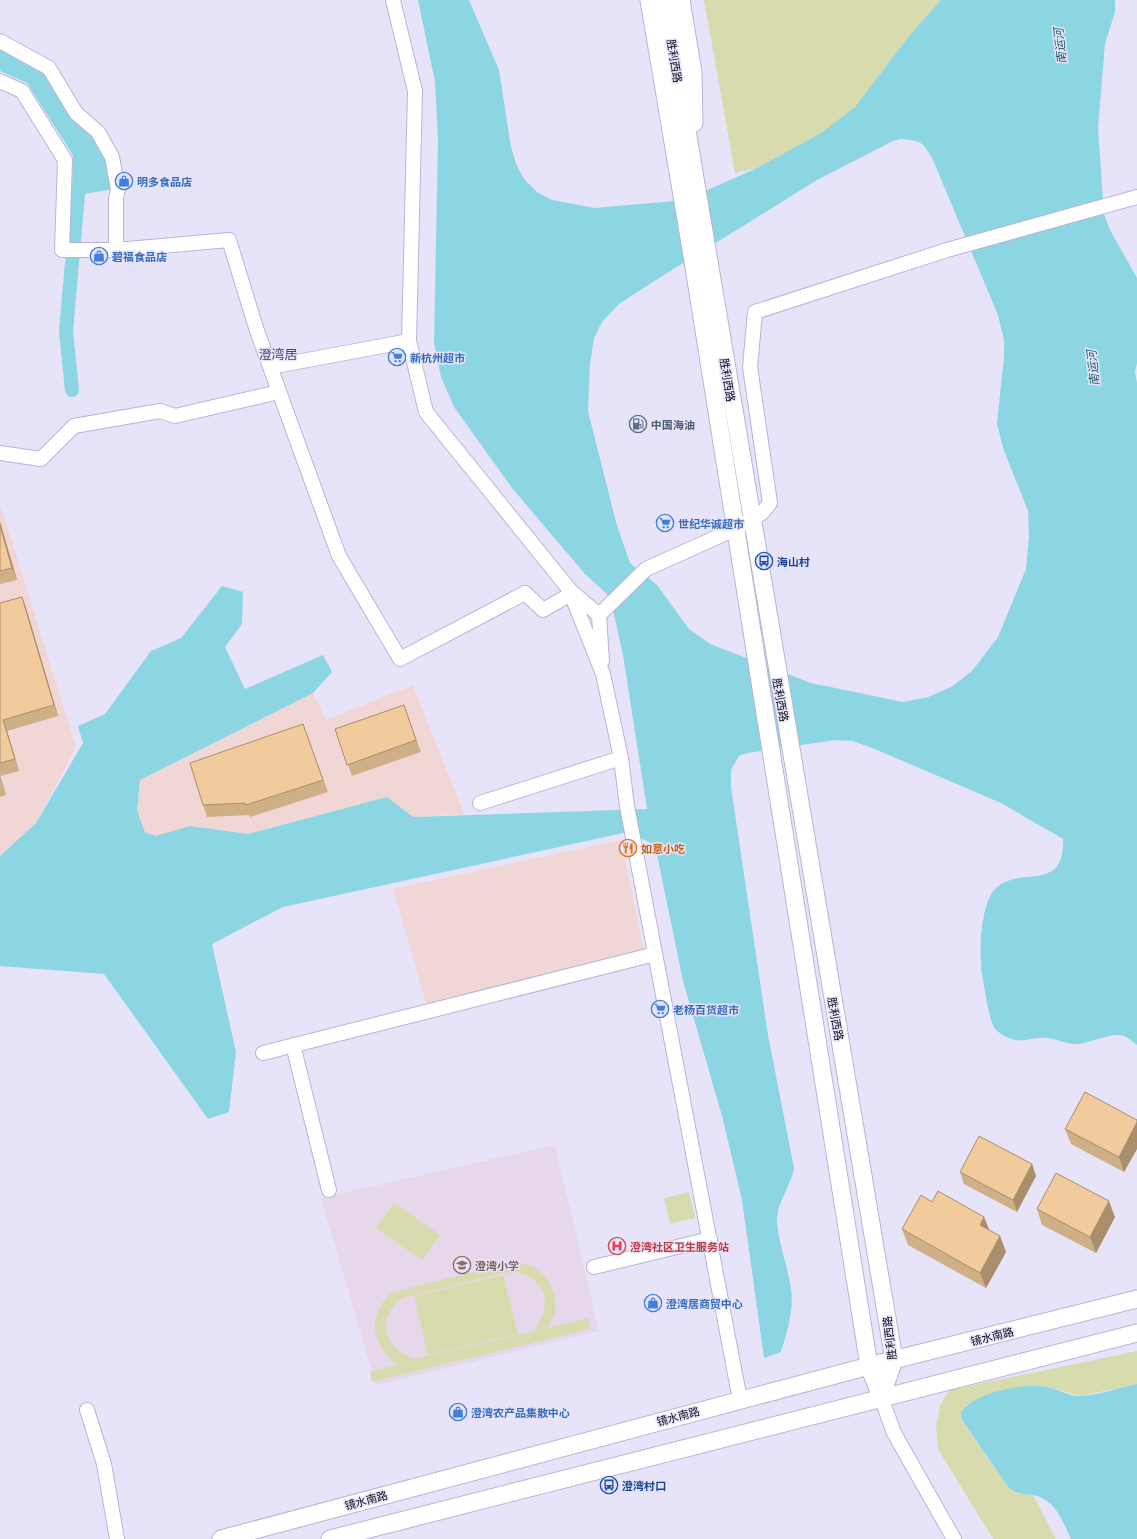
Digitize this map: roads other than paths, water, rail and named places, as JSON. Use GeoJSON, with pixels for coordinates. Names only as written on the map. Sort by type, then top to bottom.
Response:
{"type":"FeatureCollection","features":[{"type":"Feature","properties":{"kind":"main road","name":"胜利西路"},"geometry":{"type":"LineString","coordinates":[[649,0],[691,191]]}},
{"type":"Feature","properties":{"kind":"main road","name":"胜利西路"},"geometry":{"type":"LineString","coordinates":[[665,0],[735,529],[869,1366],[881,1397]]}},
{"type":"Feature","properties":{"kind":"main road"},"geometry":{"type":"LineString","coordinates":[[681,0],[693,72],[691,191]]}},
{"type":"Feature","properties":{"kind":"main road","name":"胜利西路"},"geometry":{"type":"LineString","coordinates":[[700,257],[751,518],[894,1360],[881,1397]]}},
{"type":"Feature","properties":{"kind":"main road","name":"镜水南路"},"geometry":{"type":"LineString","coordinates":[[221,1539],[869,1366],[1130,1301]]}},
{"type":"Feature","properties":{"kind":"main road"},"geometry":{"type":"LineString","coordinates":[[330,1539],[881,1397],[1133,1334]]}},
{"type":"Feature","properties":{"kind":"street"},"geometry":{"type":"LineString","coordinates":[[393,0],[415,91],[409,341],[426,412],[570,592],[603,674],[621,758],[627,806],[740,1400]]}},
{"type":"Feature","properties":{"kind":"street"},"geometry":{"type":"LineString","coordinates":[[0,41],[49,68],[76,113],[98,132],[112,158],[118,189],[116,199],[116,250]]}},
{"type":"Feature","properties":{"kind":"street"},"geometry":{"type":"LineString","coordinates":[[0,81],[22,91],[65,160],[62,250],[116,250],[229,240],[257,331],[339,556],[400,659],[525,593],[542,610],[570,592]]}},
{"type":"Feature","properties":{"kind":"street"},"geometry":{"type":"LineString","coordinates":[[603,674],[602,612],[646,569],[735,529],[751,518],[762,513],[770,503],[750,367],[755,312],[947,250],[1131,199]]}},
{"type":"Feature","properties":{"kind":"street"},"geometry":{"type":"LineString","coordinates":[[270,367],[409,341]]}},
{"type":"Feature","properties":{"kind":"street"},"geometry":{"type":"LineString","coordinates":[[0,453],[41,459],[74,426],[160,411],[175,416],[279,392]]}},
{"type":"Feature","properties":{"kind":"street"},"geometry":{"type":"LineString","coordinates":[[570,592],[602,612]]}},
{"type":"Feature","properties":{"kind":"street"},"geometry":{"type":"LineString","coordinates":[[480,803],[621,758]]}},
{"type":"Feature","properties":{"kind":"street"},"geometry":{"type":"LineString","coordinates":[[263,1053],[655,954]]}},
{"type":"Feature","properties":{"kind":"street"},"geometry":{"type":"LineString","coordinates":[[293,1045],[329,1190]]}},
{"type":"Feature","properties":{"kind":"street"},"geometry":{"type":"LineString","coordinates":[[594,1267],[710,1239]]}},
{"type":"Feature","properties":{"kind":"street","name":"胜利西路"},"geometry":{"type":"LineString","coordinates":[[881,1397],[894,1433],[954,1539]]}},
{"type":"Feature","properties":{"kind":"street"},"geometry":{"type":"LineString","coordinates":[[87,1410],[104,1464],[117,1539]]}},
{"type":"Feature","properties":{"kind":"water","name":"南运河"},"geometry":{"type":"Polygon","coordinates":[[[418,0],[469,0],[499,70],[511,147],[516,164],[524,179],[537,192],[552,200],[595,208],[685,200],[757,168],[821,133],[855,107],[909,36],[941,0],[1115,0],[1115,12],[1105,44],[1098,128],[1104,214],[1110,230],[1137,278],[1137,363],[1135,372],[1137,383],[1137,1045],[1126,1037],[1119,1035],[1108,1036],[1080,1044],[1067,1043],[1045,1038],[1015,1040],[1001,1034],[992,1023],[981,965],[982,928],[987,904],[991,894],[997,887],[1007,881],[1050,872],[1057,866],[1062,856],[1063,839],[1001,803],[853,741],[836,740],[747,753],[739,756],[731,770],[731,787],[768,1035],[794,1168],[777,1216],[780,1240],[791,1289],[791,1313],[781,1352],[764,1358],[742,1200],[722,1116],[683,981],[655,845],[628,832],[283,907],[212,944],[236,1052],[229,1112],[208,1119],[104,974],[0,966],[0,856],[36,823],[83,743],[78,726],[105,714],[151,651],[181,638],[222,586],[243,592],[242,624],[225,647],[245,689],[323,655],[332,672],[313,693],[140,780],[137,811],[145,832],[155,836],[190,826],[248,834],[387,797],[413,817],[647,809],[623,655],[612,606],[607,594],[585,574],[512,488],[454,407],[441,377],[434,343],[438,139],[435,82],[418,0]],[[901,139],[893,141],[817,180],[619,304],[602,322],[594,338],[590,364],[588,411],[616,522],[630,563],[657,585],[689,629],[710,644],[811,683],[903,702],[928,697],[951,687],[972,671],[998,637],[1026,569],[1029,536],[1028,511],[1003,448],[997,423],[1004,357],[1004,340],[998,315],[933,160],[924,146],[918,142],[901,139]]]}},
{"type":"Feature","properties":{"kind":"water"},"geometry":{"type":"Polygon","coordinates":[[[0,48],[47,75],[94,136],[107,158],[114,189],[72,196],[73,155],[27,83],[0,71],[0,48]]]}},
{"type":"Feature","properties":{"kind":"water"},"geometry":{"type":"Polygon","coordinates":[[[1137,1384],[1137,1539],[1071,1539],[1057,1512],[1047,1501],[1033,1495],[1017,1493],[1009,1488],[962,1420],[961,1412],[968,1405],[988,1394],[1001,1390],[1026,1386],[1037,1386],[1055,1389],[1071,1395],[1086,1396],[1137,1384]]]}},
{"type":"Feature","properties":{"kind":"waterway"},"geometry":{"type":"LineString","coordinates":[[72,390],[66,331],[78,195],[81,177]]}},
{"type":"Feature","properties":{"kind":"place","name":"明多食品店"},"geometry":{"type":"Point","coordinates":[124,181]}},
{"type":"Feature","properties":{"kind":"place","name":"碧福食品店"},"geometry":{"type":"Point","coordinates":[99,256]}},
{"type":"Feature","properties":{"kind":"place","name":"新杭州超市"},"geometry":{"type":"Point","coordinates":[397,357]}},
{"type":"Feature","properties":{"kind":"place","name":"中国海油"},"geometry":{"type":"Point","coordinates":[638,424]}},
{"type":"Feature","properties":{"kind":"place","name":"世纪华诚超市"},"geometry":{"type":"Point","coordinates":[665,523]}},
{"type":"Feature","properties":{"kind":"place","name":"海山村"},"geometry":{"type":"Point","coordinates":[764,561]}},
{"type":"Feature","properties":{"kind":"place","name":"如意小吃"},"geometry":{"type":"Point","coordinates":[628,848]}},
{"type":"Feature","properties":{"kind":"place","name":"老杨百货超市"},"geometry":{"type":"Point","coordinates":[660,1009]}},
{"type":"Feature","properties":{"kind":"place","name":"澄湾社区卫生服务站"},"geometry":{"type":"Point","coordinates":[617,1246]}},
{"type":"Feature","properties":{"kind":"place","name":"澄湾小学"},"geometry":{"type":"Point","coordinates":[462,1265]}},
{"type":"Feature","properties":{"kind":"place","name":"澄湾居商贸中心"},"geometry":{"type":"Point","coordinates":[653,1303]}},
{"type":"Feature","properties":{"kind":"place","name":"澄湾农产品集散中心"},"geometry":{"type":"Point","coordinates":[458,1412]}},
{"type":"Feature","properties":{"kind":"place","name":"澄湾村口"},"geometry":{"type":"Point","coordinates":[609,1485]}},
{"type":"Feature","properties":{"kind":"district","name":"澄湾居"},"geometry":{"type":"Point","coordinates":[278,354]}}]}
